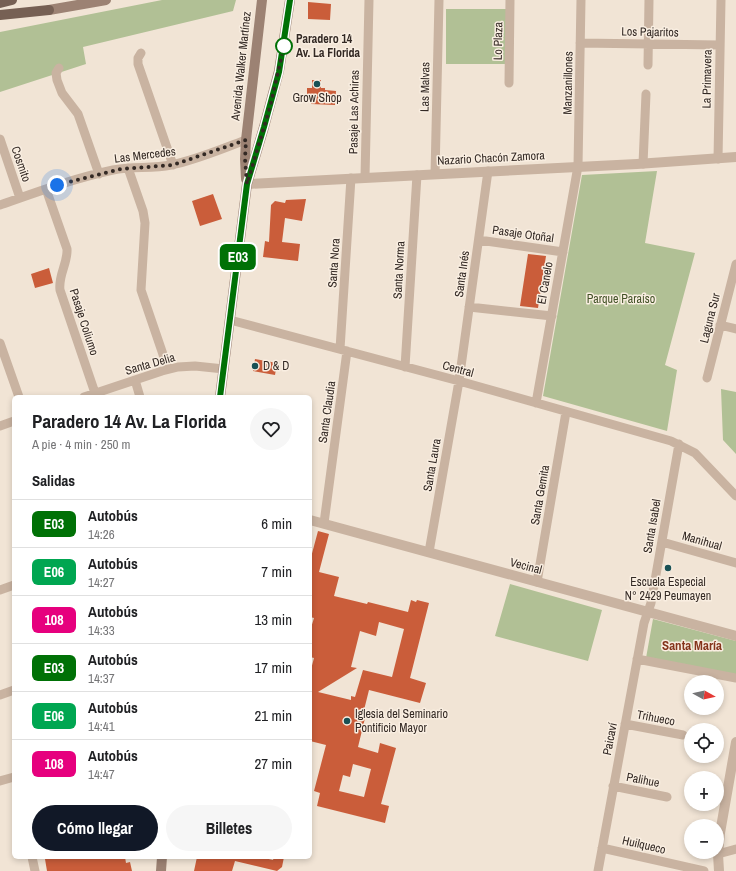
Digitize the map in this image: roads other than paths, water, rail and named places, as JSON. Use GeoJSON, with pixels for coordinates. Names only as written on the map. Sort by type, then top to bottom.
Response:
{"type":"FeatureCollection","features":[{"type":"Feature","properties":{"kind":"main road"},"geometry":{"type":"LineString","coordinates":[[0,3],[12,0]]}},
{"type":"Feature","properties":{"kind":"main road"},"geometry":{"type":"LineString","coordinates":[[0,15],[49,10],[106,0]]}},
{"type":"Feature","properties":{"kind":"main road","name":"Avenida Walker Martínez"},"geometry":{"type":"LineString","coordinates":[[247,184],[245,159],[246,140],[262,0]]}},
{"type":"Feature","properties":{"kind":"main road","name":"Avenida Walker Martínez"},"geometry":{"type":"LineString","coordinates":[[220,395],[247,184],[279,72],[290,0]]}},
{"type":"Feature","properties":{"kind":"main road"},"geometry":{"type":"LineString","coordinates":[[161,871],[162,859]]}},
{"type":"Feature","properties":{"kind":"street","name":"Pasaje Las Achiras"},"geometry":{"type":"LineString","coordinates":[[365,177],[368,0]]}},
{"type":"Feature","properties":{"kind":"street","name":"Las Malvas"},"geometry":{"type":"LineString","coordinates":[[435,174],[439,0]]}},
{"type":"Feature","properties":{"kind":"street","name":"Lo Plaza"},"geometry":{"type":"LineString","coordinates":[[509,83],[510,0]]}},
{"type":"Feature","properties":{"kind":"street","name":"Manzanillones"},"geometry":{"type":"LineString","coordinates":[[578,166],[581,0]]}},
{"type":"Feature","properties":{"kind":"street"},"geometry":{"type":"LineString","coordinates":[[648,65],[649,0]]}},
{"type":"Feature","properties":{"kind":"street","name":"La Primavera"},"geometry":{"type":"LineString","coordinates":[[718,159],[721,0]]}},
{"type":"Feature","properties":{"kind":"street"},"geometry":{"type":"LineString","coordinates":[[0,20],[49,10]]}},
{"type":"Feature","properties":{"kind":"street","name":"Los Pajaritos"},"geometry":{"type":"LineString","coordinates":[[580,43],[720,46]]}},
{"type":"Feature","properties":{"kind":"street"},"geometry":{"type":"LineString","coordinates":[[141,53],[138,58],[138,64],[173,165]]}},
{"type":"Feature","properties":{"kind":"street"},"geometry":{"type":"LineString","coordinates":[[59,68],[56,73],[56,80],[62,93],[78,114],[98,174]]}},
{"type":"Feature","properties":{"kind":"street"},"geometry":{"type":"LineString","coordinates":[[643,164],[646,94]]}},
{"type":"Feature","properties":{"kind":"street","name":"Cosmito"},"geometry":{"type":"LineString","coordinates":[[0,139],[20,198]]}},
{"type":"Feature","properties":{"kind":"street","name":"Las Mercedes"},"geometry":{"type":"LineString","coordinates":[[0,204],[98,174],[128,168],[173,165],[246,140]]}},
{"type":"Feature","properties":{"kind":"street","name":"Nazario Chacón Zamora"},"geometry":{"type":"LineString","coordinates":[[247,184],[578,166],[643,164],[736,157]]}},
{"type":"Feature","properties":{"kind":"street","name":"El Canelo"},"geometry":{"type":"LineString","coordinates":[[536,403],[578,166]]}},
{"type":"Feature","properties":{"kind":"street"},"geometry":{"type":"LineString","coordinates":[[128,168],[143,211],[145,224],[141,290],[168,369]]}},
{"type":"Feature","properties":{"kind":"street","name":"Santa Inés"},"geometry":{"type":"LineString","coordinates":[[459,381],[488,171]]}},
{"type":"Feature","properties":{"kind":"street","name":"Santa Norma"},"geometry":{"type":"LineString","coordinates":[[405,367],[416,175]]}},
{"type":"Feature","properties":{"kind":"street","name":"Santa Nora"},"geometry":{"type":"LineString","coordinates":[[344,350],[351,178]]}},
{"type":"Feature","properties":{"kind":"street","name":"Pasaje Coliumo"},"geometry":{"type":"LineString","coordinates":[[46,189],[67,249],[67,257],[60,281],[60,290],[95,393]]}},
{"type":"Feature","properties":{"kind":"street","name":"Pasaje Otoñal"},"geometry":{"type":"LineString","coordinates":[[479,240],[563,252]]}},
{"type":"Feature","properties":{"kind":"street","name":"Laguna Sur"},"geometry":{"type":"LineString","coordinates":[[707,378],[736,264]]}},
{"type":"Feature","properties":{"kind":"street"},"geometry":{"type":"LineString","coordinates":[[469,307],[552,316]]}},
{"type":"Feature","properties":{"kind":"street","name":"Central"},"geometry":{"type":"LineString","coordinates":[[230,320],[459,381],[679,444],[691,450],[699,457],[736,496]]}},
{"type":"Feature","properties":{"kind":"street"},"geometry":{"type":"LineString","coordinates":[[720,325],[736,329]]}},
{"type":"Feature","properties":{"kind":"street"},"geometry":{"type":"LineString","coordinates":[[0,343],[18,395]]}},
{"type":"Feature","properties":{"kind":"street","name":"Santa Claudia"},"geometry":{"type":"LineString","coordinates":[[324,523],[344,350]]}},
{"type":"Feature","properties":{"kind":"street","name":"Santa Delia"},"geometry":{"type":"LineString","coordinates":[[90,395],[168,369],[187,366],[224,369]]}},
{"type":"Feature","properties":{"kind":"street"},"geometry":{"type":"LineString","coordinates":[[135,380],[139,395]]}},
{"type":"Feature","properties":{"kind":"street","name":"Santa Laura"},"geometry":{"type":"LineString","coordinates":[[429,552],[459,381]]}},
{"type":"Feature","properties":{"kind":"street","name":"Santa Gemita"},"geometry":{"type":"LineString","coordinates":[[537,582],[566,412]]}},
{"type":"Feature","properties":{"kind":"street"},"geometry":{"type":"LineString","coordinates":[[0,426],[12,422]]}},
{"type":"Feature","properties":{"kind":"street","name":"Santa Isabel"},"geometry":{"type":"LineString","coordinates":[[648,612],[651,603],[679,444]]}},
{"type":"Feature","properties":{"kind":"street","name":"Vecinal"},"geometry":{"type":"LineString","coordinates":[[312,520],[736,636]]}},
{"type":"Feature","properties":{"kind":"street","name":"Manihual"},"geometry":{"type":"LineString","coordinates":[[662,542],[736,563]]}},
{"type":"Feature","properties":{"kind":"street"},"geometry":{"type":"LineString","coordinates":[[0,590],[12,586]]}},
{"type":"Feature","properties":{"kind":"street","name":"Paicaví"},"geometry":{"type":"LineString","coordinates":[[598,871],[637,659],[644,623],[648,612]]}},
{"type":"Feature","properties":{"kind":"street"},"geometry":{"type":"LineString","coordinates":[[637,659],[736,678]]}},
{"type":"Feature","properties":{"kind":"street"},"geometry":{"type":"LineString","coordinates":[[0,695],[12,691]]}},
{"type":"Feature","properties":{"kind":"street","name":"Trihueco"},"geometry":{"type":"LineString","coordinates":[[625,724],[683,735]]}},
{"type":"Feature","properties":{"kind":"street"},"geometry":{"type":"LineString","coordinates":[[722,819],[736,742]]}},
{"type":"Feature","properties":{"kind":"street"},"geometry":{"type":"LineString","coordinates":[[0,781],[12,778]]}},
{"type":"Feature","properties":{"kind":"street","name":"Palihue"},"geometry":{"type":"LineString","coordinates":[[613,786],[667,797]]}},
{"type":"Feature","properties":{"kind":"street","name":"Huilqueco"},"geometry":{"type":"LineString","coordinates":[[602,848],[704,871]]}},
{"type":"Feature","properties":{"kind":"street"},"geometry":{"type":"LineString","coordinates":[[724,852],[736,849]]}},
{"type":"Feature","properties":{"kind":"street"},"geometry":{"type":"LineString","coordinates":[[32,859],[35,871]]}},
{"type":"Feature","properties":{"kind":"street"},"geometry":{"type":"LineString","coordinates":[[719,859],[720,871]]}},
{"type":"Feature","properties":{"kind":"place","name":"Paradero 14 Av. La Florida"},"geometry":{"type":"Point","coordinates":[284,46]}},
{"type":"Feature","properties":{"kind":"place","name":"Grow Shop"},"geometry":{"type":"Point","coordinates":[317,84]}},
{"type":"Feature","properties":{"kind":"place","name":"D & D"},"geometry":{"type":"Point","coordinates":[255,366]}},
{"type":"Feature","properties":{"kind":"place","name":"Escuela Especial N° 2429 Peumayen"},"geometry":{"type":"Point","coordinates":[668,568]}},
{"type":"Feature","properties":{"kind":"place","name":"Iglesia del Seminario Pontificio Mayor"},"geometry":{"type":"Point","coordinates":[347,721]}},
{"type":"Feature","properties":{"kind":"district","name":"Santa María"},"geometry":{"type":"Point","coordinates":[692,645]}},
{"type":"Feature","properties":{"kind":"park label","name":"Parque Paraíso"},"geometry":{"type":"Point","coordinates":[621,299]}}]}
